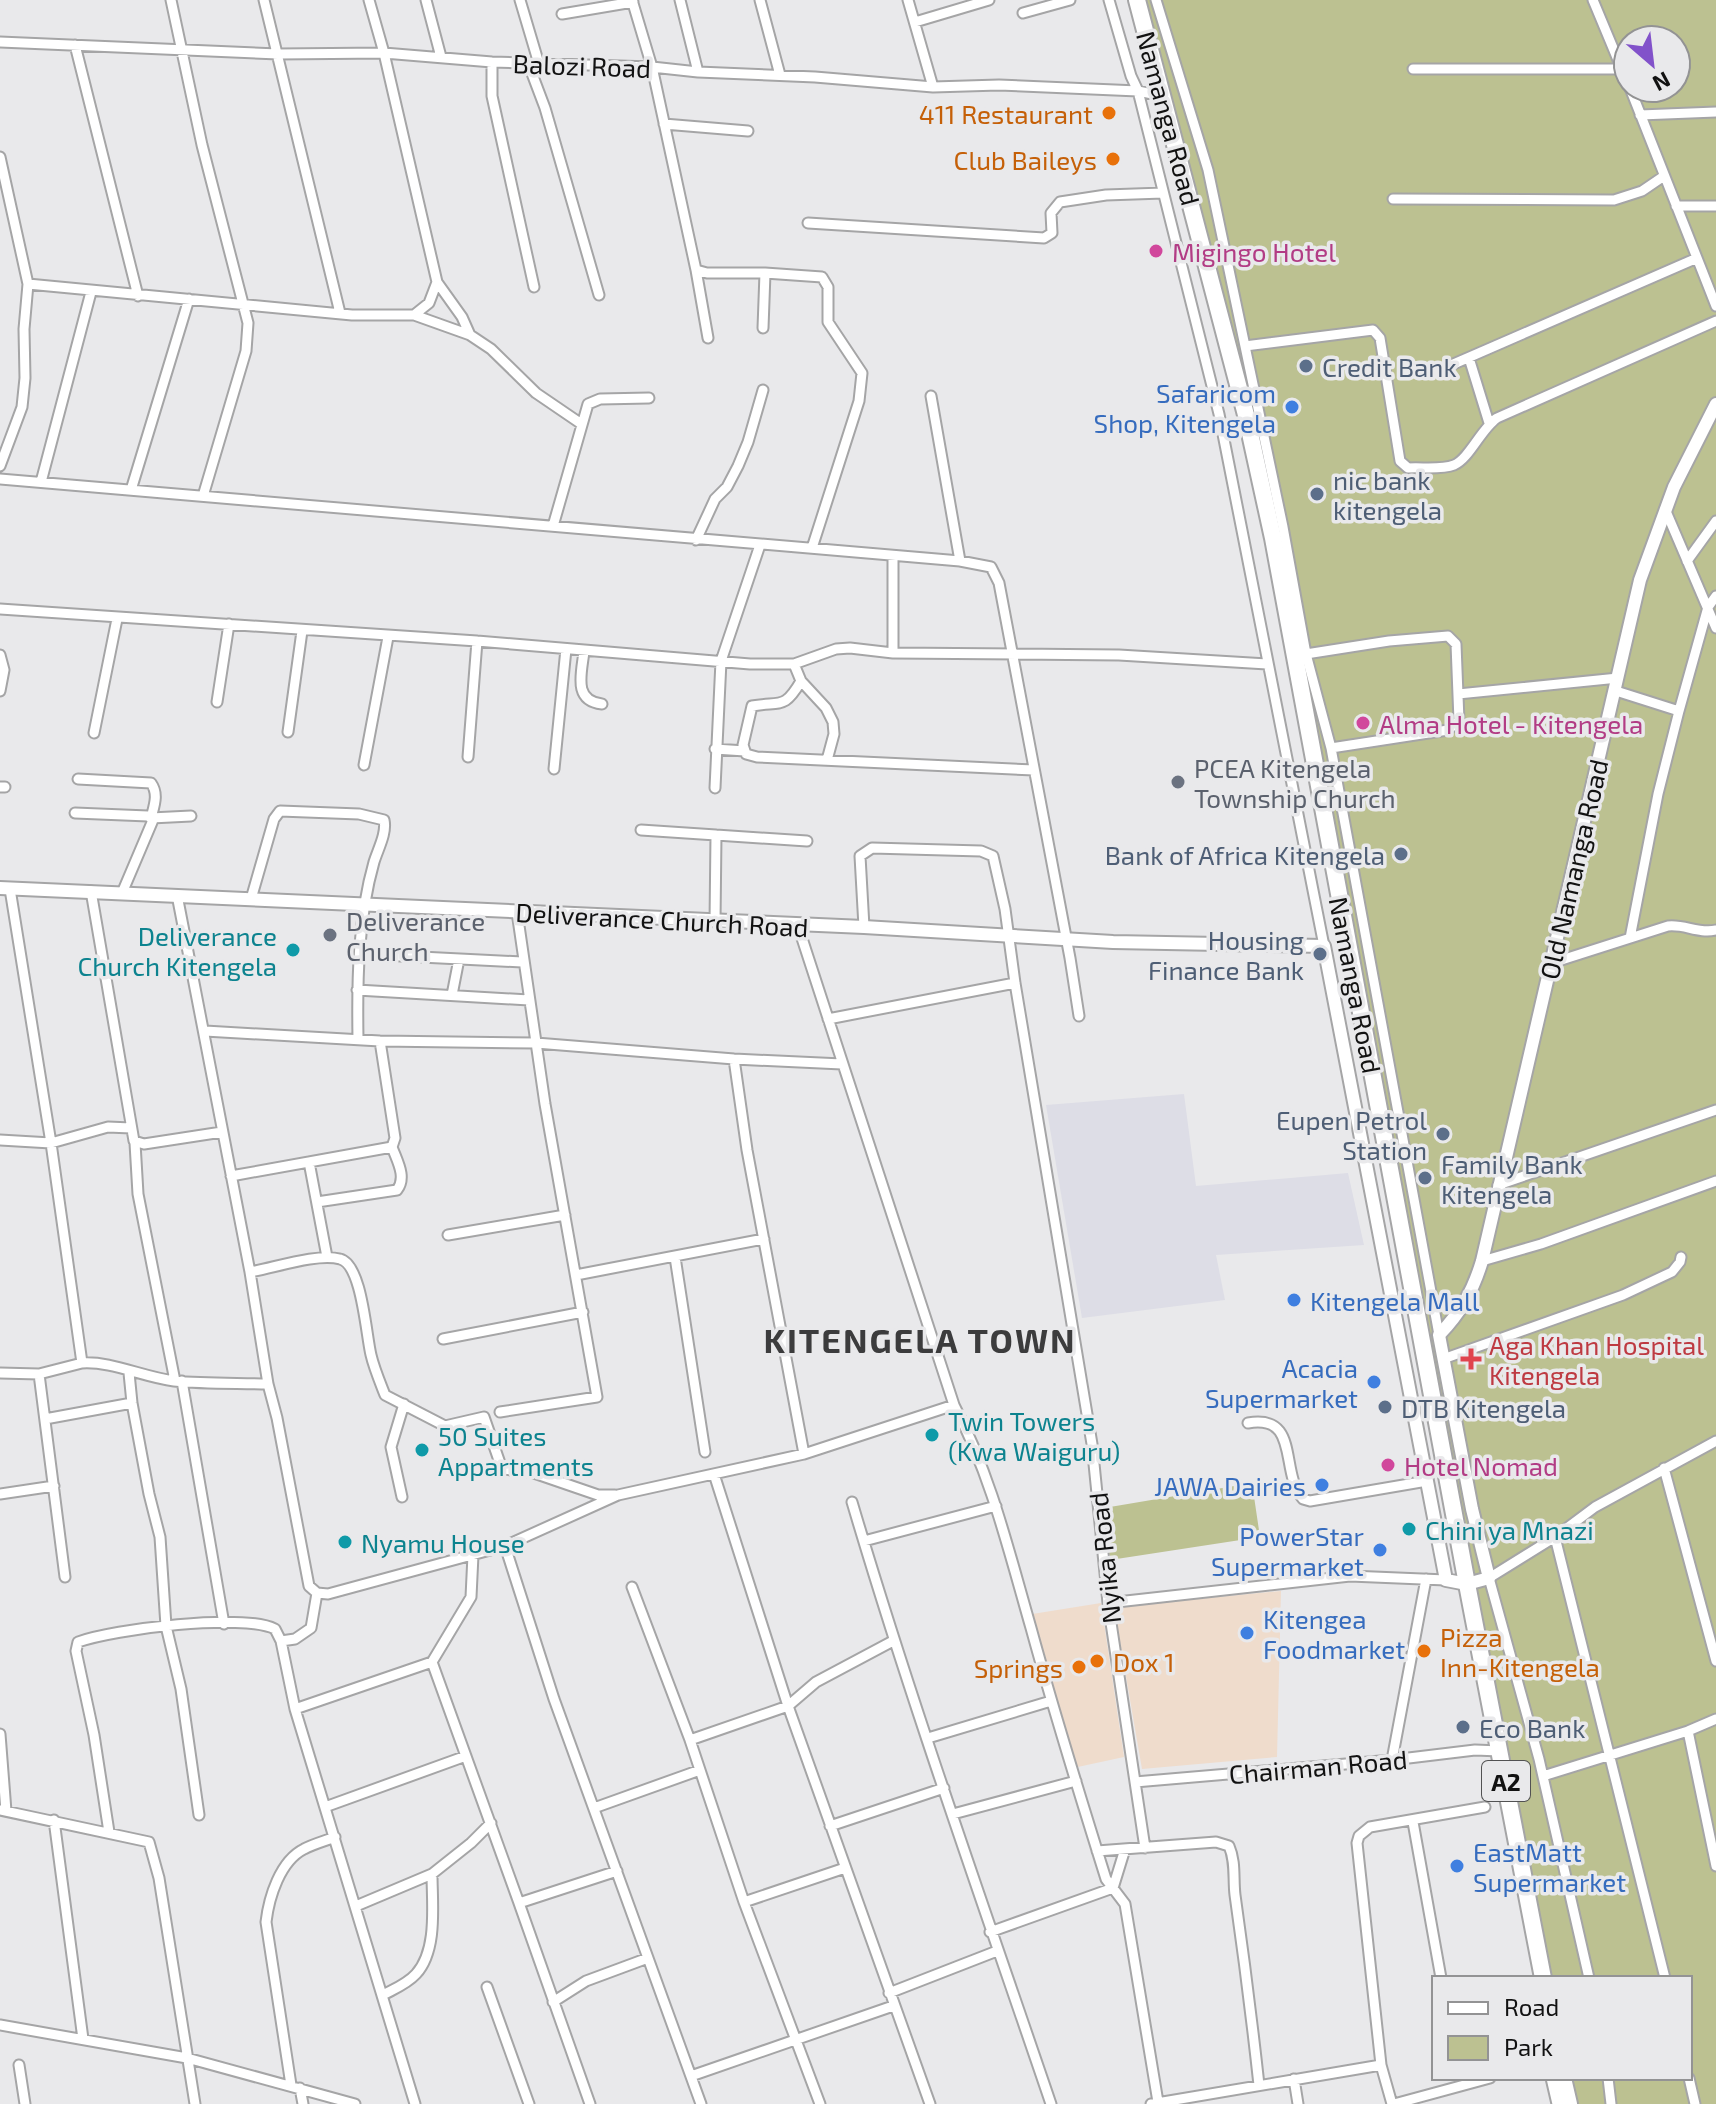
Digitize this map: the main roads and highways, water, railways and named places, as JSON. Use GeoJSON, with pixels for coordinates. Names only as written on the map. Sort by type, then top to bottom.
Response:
{"type":"FeatureCollection","features":[{"type":"Feature","properties":{"kind":"highway","name":"Namanga Road"},"geometry":{"type":"LineString","coordinates":[[1137,0],[1249,430],[1273,538],[1543,1976]]}},
{"type":"Feature","properties":{"kind":"highway"},"geometry":{"type":"LineString","coordinates":[[1563,2080],[1569,2104]]}},
{"type":"Feature","properties":{"kind":"place","name":"411 Restaurant"},"geometry":{"type":"Point","coordinates":[1109,113]}},
{"type":"Feature","properties":{"kind":"place","name":"Club Baileys"},"geometry":{"type":"Point","coordinates":[1113,159]}},
{"type":"Feature","properties":{"kind":"place","name":"Migingo Hotel"},"geometry":{"type":"Point","coordinates":[1156,251]}},
{"type":"Feature","properties":{"kind":"place","name":"Credit Bank"},"geometry":{"type":"Point","coordinates":[1306,366]}},
{"type":"Feature","properties":{"kind":"place","name":"Safaricom Shop, Kitengela"},"geometry":{"type":"Point","coordinates":[1292,407]}},
{"type":"Feature","properties":{"kind":"place","name":"nic bank kitengela"},"geometry":{"type":"Point","coordinates":[1317,494]}},
{"type":"Feature","properties":{"kind":"place","name":"Alma Hotel - Kitengela"},"geometry":{"type":"Point","coordinates":[1363,723]}},
{"type":"Feature","properties":{"kind":"place","name":"PCEA Kitengela Township Church"},"geometry":{"type":"Point","coordinates":[1178,782]}},
{"type":"Feature","properties":{"kind":"place","name":"Bank of Africa Kitengela"},"geometry":{"type":"Point","coordinates":[1401,854]}},
{"type":"Feature","properties":{"kind":"place","name":"Deliverance Church"},"geometry":{"type":"Point","coordinates":[330,935]}},
{"type":"Feature","properties":{"kind":"place","name":"Deliverance Church Kitengela"},"geometry":{"type":"Point","coordinates":[293,950]}},
{"type":"Feature","properties":{"kind":"place","name":"Housing Finance Bank"},"geometry":{"type":"Point","coordinates":[1320,954]}},
{"type":"Feature","properties":{"kind":"place","name":"Eupen Petrol Station"},"geometry":{"type":"Point","coordinates":[1443,1134]}},
{"type":"Feature","properties":{"kind":"place","name":"Family Bank Kitengela"},"geometry":{"type":"Point","coordinates":[1425,1178]}},
{"type":"Feature","properties":{"kind":"place","name":"Kitengela Mall"},"geometry":{"type":"Point","coordinates":[1294,1300]}},
{"type":"Feature","properties":{"kind":"place","name":"Aga Khan Hospital Kitengela"},"geometry":{"type":"Point","coordinates":[1471,1359]}},
{"type":"Feature","properties":{"kind":"place","name":"Acacia Supermarket"},"geometry":{"type":"Point","coordinates":[1374,1382]}},
{"type":"Feature","properties":{"kind":"place","name":"DTB Kitengela"},"geometry":{"type":"Point","coordinates":[1385,1407]}},
{"type":"Feature","properties":{"kind":"place","name":"Twin Towers (Kwa Waiguru)"},"geometry":{"type":"Point","coordinates":[932,1435]}},
{"type":"Feature","properties":{"kind":"place","name":"50 Suites Appartments"},"geometry":{"type":"Point","coordinates":[422,1450]}},
{"type":"Feature","properties":{"kind":"place","name":"Hotel Nomad"},"geometry":{"type":"Point","coordinates":[1388,1465]}},
{"type":"Feature","properties":{"kind":"place","name":"JAWA Dairies"},"geometry":{"type":"Point","coordinates":[1322,1485]}},
{"type":"Feature","properties":{"kind":"place","name":"Chini ya Mnazi"},"geometry":{"type":"Point","coordinates":[1409,1529]}},
{"type":"Feature","properties":{"kind":"place","name":"Nyamu House"},"geometry":{"type":"Point","coordinates":[345,1542]}},
{"type":"Feature","properties":{"kind":"place","name":"PowerStar Supermarket"},"geometry":{"type":"Point","coordinates":[1380,1550]}},
{"type":"Feature","properties":{"kind":"place","name":"Kitengea Foodmarket"},"geometry":{"type":"Point","coordinates":[1247,1633]}},
{"type":"Feature","properties":{"kind":"place","name":"Pizza Inn-Kitengela"},"geometry":{"type":"Point","coordinates":[1424,1651]}},
{"type":"Feature","properties":{"kind":"place","name":"Dox 1"},"geometry":{"type":"Point","coordinates":[1097,1661]}},
{"type":"Feature","properties":{"kind":"place","name":"Springs"},"geometry":{"type":"Point","coordinates":[1079,1667]}},
{"type":"Feature","properties":{"kind":"place","name":"Eco Bank"},"geometry":{"type":"Point","coordinates":[1463,1727]}},
{"type":"Feature","properties":{"kind":"place","name":"EastMatt Supermarket"},"geometry":{"type":"Point","coordinates":[1457,1866]}},
{"type":"Feature","properties":{"kind":"district","name":"KITENGELA TOWN"},"geometry":{"type":"Point","coordinates":[920,1339]}}]}
